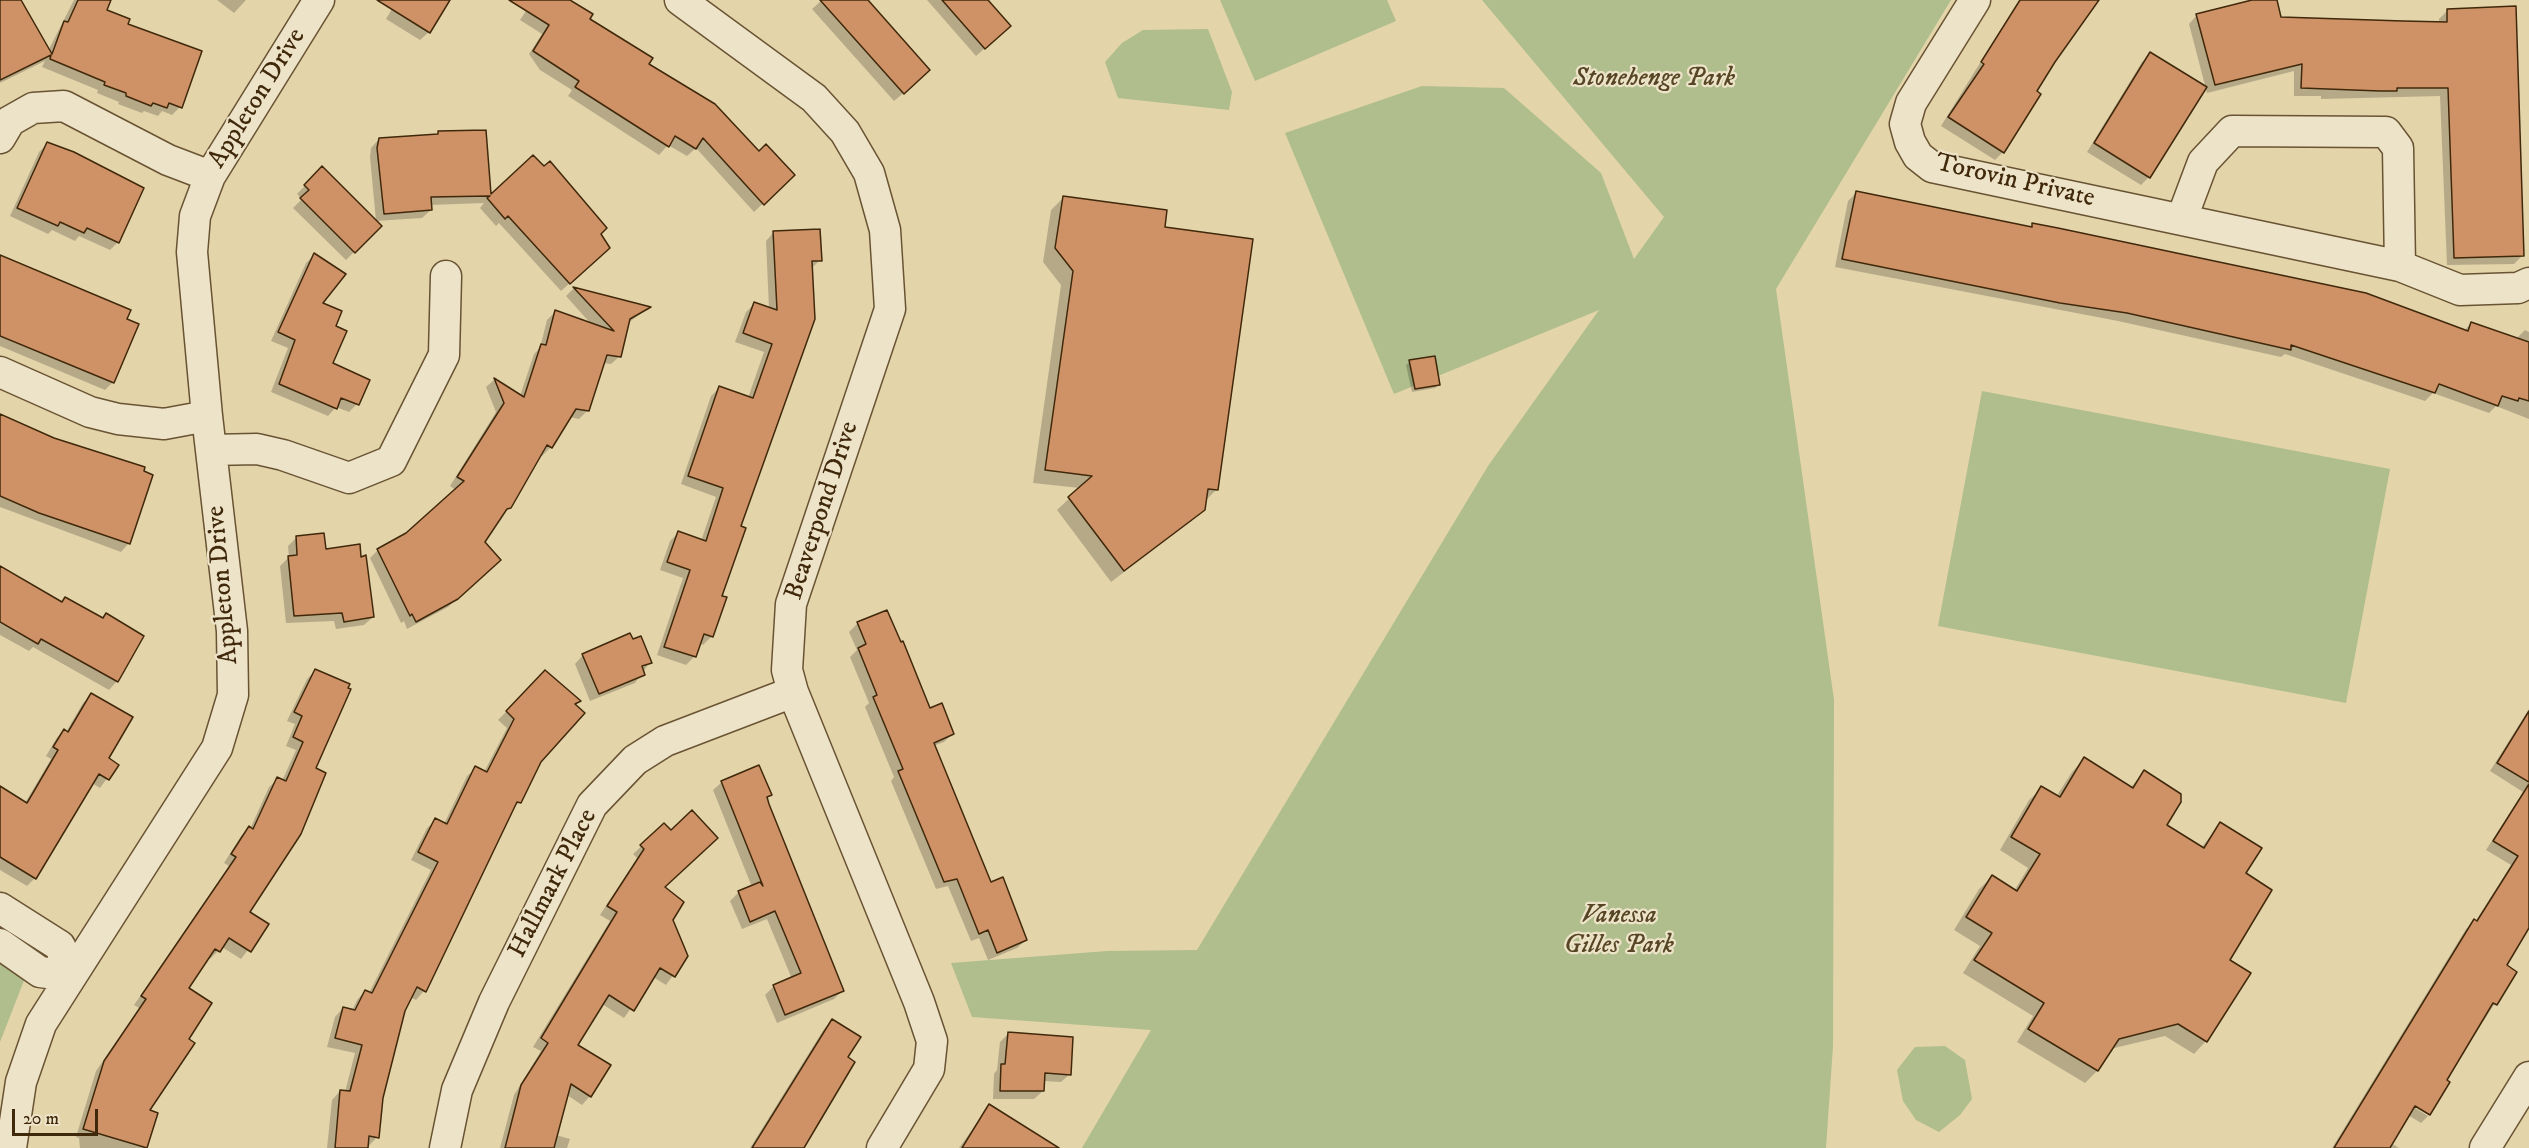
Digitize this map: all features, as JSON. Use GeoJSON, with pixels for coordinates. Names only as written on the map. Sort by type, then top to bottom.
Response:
{"type":"FeatureCollection","features":[{"type":"Feature","properties":{"kind":"street","name":"Appleton Drive"},"geometry":{"type":"LineString","coordinates":[[11,1148],[21,1082],[42,1024],[217,748],[233,695],[232,631],[207,416],[192,252],[195,216],[210,176],[319,0]]}},
{"type":"Feature","properties":{"kind":"street","name":"Beaverpond Drive"},"geometry":{"type":"LineString","coordinates":[[680,0],[814,98],[845,132],[869,173],[885,230],[890,309],[791,604],[787,670],[793,692],[915,992],[932,1041],[929,1069],[882,1148]]}},
{"type":"Feature","properties":{"kind":"street","name":"Torovin Private"},"geometry":{"type":"LineString","coordinates":[[1975,0],[1911,104],[1905,124],[1910,142],[1918,156],[1932,167],[2182,218],[2400,266],[2460,290],[2518,288],[2529,283]]}},
{"type":"Feature","properties":{"kind":"street"},"geometry":{"type":"LineString","coordinates":[[0,138],[10,121],[33,108],[64,106],[168,160],[210,176]]}},
{"type":"Feature","properties":{"kind":"street"},"geometry":{"type":"LineString","coordinates":[[2182,218],[2204,162],[2232,131],[2386,132],[2398,148],[2400,266]]}},
{"type":"Feature","properties":{"kind":"street"},"geometry":{"type":"LineString","coordinates":[[211,450],[256,449],[283,455],[349,478],[390,461],[444,355],[446,276]]}},
{"type":"Feature","properties":{"kind":"street"},"geometry":{"type":"LineString","coordinates":[[0,372],[90,412],[118,419],[164,424],[207,416]]}},
{"type":"Feature","properties":{"kind":"street","name":"Hallmark Place"},"geometry":{"type":"LineString","coordinates":[[445,1148],[457,1090],[494,1002],[592,805],[635,760],[665,741],[793,692]]}},
{"type":"Feature","properties":{"kind":"street"},"geometry":{"type":"LineString","coordinates":[[0,908],[60,946],[71,976],[40,972],[0,944]]}},
{"type":"Feature","properties":{"kind":"street"},"geometry":{"type":"LineString","coordinates":[[2485,1148],[2529,1077]]}},
{"type":"Feature","properties":{"kind":"green space"},"geometry":{"type":"Polygon","coordinates":[[[1220,0],[1387,0],[1396,21],[1255,81],[1220,0]]]}},
{"type":"Feature","properties":{"kind":"green space"},"geometry":{"type":"Polygon","coordinates":[[[1482,0],[1951,0],[1776,289],[1834,700],[1833,1046],[1826,1148],[1082,1148],[1151,1030],[972,1017],[951,963],[1107,951],[1197,950],[1488,466],[1599,310],[1394,394],[1285,133],[1422,86],[1504,88],[1601,173],[1634,259],[1664,217],[1482,0]]]}},
{"type":"Feature","properties":{"kind":"green space"},"geometry":{"type":"Polygon","coordinates":[[[1208,29],[1232,92],[1229,110],[1118,98],[1105,62],[1122,43],[1143,30],[1208,29]]]}},
{"type":"Feature","properties":{"kind":"green space"},"geometry":{"type":"Polygon","coordinates":[[[1982,391],[2390,469],[2346,703],[1938,626],[1982,391]]]}},
{"type":"Feature","properties":{"kind":"green space"},"geometry":{"type":"Polygon","coordinates":[[[0,960],[25,978],[0,1042],[0,960]]]}},
{"type":"Feature","properties":{"kind":"green space"},"geometry":{"type":"Polygon","coordinates":[[[1945,1046],[1965,1060],[1972,1099],[1960,1115],[1939,1132],[1916,1120],[1903,1101],[1897,1070],[1915,1047],[1945,1046]]]}},
{"type":"Feature","properties":{"kind":"building"},"geometry":{"type":"Polygon","coordinates":[[[0,0],[21,0],[52,54],[64,21],[68,22],[78,0],[111,0],[107,10],[130,19],[128,24],[202,51],[182,108],[169,103],[167,108],[153,103],[151,106],[126,96],[126,93],[104,85],[105,82],[50,59],[51,55],[0,80],[0,0]]]}},
{"type":"Feature","properties":{"kind":"building"},"geometry":{"type":"Polygon","coordinates":[[[377,0],[450,0],[430,33],[377,0]]]}},
{"type":"Feature","properties":{"kind":"building"},"geometry":{"type":"Polygon","coordinates":[[[509,0],[570,0],[593,14],[590,19],[653,58],[649,64],[715,104],[759,151],[766,144],[795,175],[764,205],[703,138],[696,149],[675,136],[669,147],[575,87],[579,81],[533,51],[549,25],[509,0]]]}},
{"type":"Feature","properties":{"kind":"building"},"geometry":{"type":"Polygon","coordinates":[[[820,0],[868,0],[930,70],[904,94],[820,0]]]}},
{"type":"Feature","properties":{"kind":"building"},"geometry":{"type":"Polygon","coordinates":[[[942,0],[988,0],[1011,26],[985,49],[942,0]]]}},
{"type":"Feature","properties":{"kind":"building"},"geometry":{"type":"Polygon","coordinates":[[[2020,0],[2099,0],[2055,62],[2037,91],[2041,94],[2004,153],[1948,117],[1984,64],[1981,62],[2020,0]]]}},
{"type":"Feature","properties":{"kind":"building"},"geometry":{"type":"Polygon","coordinates":[[[2252,0],[2277,0],[2281,17],[2447,22],[2447,9],[2516,6],[2524,256],[2454,258],[2448,88],[2397,88],[2397,91],[2380,91],[2301,88],[2302,64],[2215,85],[2196,14],[2252,0]]]}},
{"type":"Feature","properties":{"kind":"building"},"geometry":{"type":"Polygon","coordinates":[[[2150,52],[2207,87],[2150,178],[2094,143],[2150,52]]]}},
{"type":"Feature","properties":{"kind":"building"},"geometry":{"type":"Polygon","coordinates":[[[486,130],[491,194],[533,155],[544,166],[550,161],[607,228],[601,234],[610,248],[570,284],[508,216],[505,219],[487,198],[490,196],[431,197],[432,210],[384,214],[377,148],[379,138],[438,134],[438,131],[486,130]]]}},
{"type":"Feature","properties":{"kind":"building"},"geometry":{"type":"Polygon","coordinates":[[[47,142],[74,152],[144,188],[119,243],[87,228],[84,233],[60,222],[58,226],[17,208],[47,142]]]}},
{"type":"Feature","properties":{"kind":"building"},"geometry":{"type":"Polygon","coordinates":[[[322,166],[382,226],[355,253],[300,198],[309,190],[304,185],[322,166]]]}},
{"type":"Feature","properties":{"kind":"building"},"geometry":{"type":"Polygon","coordinates":[[[1856,191],[2032,227],[2032,223],[2058,228],[2366,293],[2468,331],[2471,322],[2529,342],[2529,401],[2519,398],[2518,401],[2502,396],[2498,406],[2439,384],[2435,393],[2291,345],[2291,350],[2127,313],[2060,303],[1842,259],[1856,191]]]}},
{"type":"Feature","properties":{"kind":"building"},"geometry":{"type":"Polygon","coordinates":[[[1063,196],[1167,210],[1165,227],[1253,239],[1218,490],[1208,489],[1205,510],[1124,571],[1068,497],[1092,476],[1045,470],[1073,271],[1055,248],[1063,196]]]}},
{"type":"Feature","properties":{"kind":"building"},"geometry":{"type":"Polygon","coordinates":[[[820,229],[822,261],[812,261],[815,319],[741,526],[746,528],[722,596],[727,597],[713,637],[704,634],[696,657],[664,647],[690,570],[667,562],[678,531],[706,541],[723,488],[688,476],[719,386],[753,398],[772,344],[743,333],[754,302],[777,310],[773,231],[820,229]]]}},
{"type":"Feature","properties":{"kind":"building"},"geometry":{"type":"Polygon","coordinates":[[[314,253],[346,274],[323,303],[342,311],[336,326],[347,331],[333,363],[370,380],[359,405],[341,398],[337,409],[279,384],[295,340],[278,332],[314,253]]]}},
{"type":"Feature","properties":{"kind":"building"},"geometry":{"type":"Polygon","coordinates":[[[0,255],[131,310],[127,319],[139,324],[114,383],[0,336],[0,255]]]}},
{"type":"Feature","properties":{"kind":"building"},"geometry":{"type":"Polygon","coordinates":[[[573,287],[651,307],[630,319],[621,357],[607,355],[589,411],[576,409],[552,448],[547,445],[511,508],[507,509],[485,542],[501,560],[458,599],[416,622],[412,614],[410,616],[377,549],[406,533],[464,481],[457,477],[504,403],[494,378],[524,397],[541,344],[546,345],[555,310],[614,331],[573,287]]]}},
{"type":"Feature","properties":{"kind":"building"},"geometry":{"type":"Polygon","coordinates":[[[1435,356],[1440,385],[1415,389],[1409,360],[1435,356]]]}},
{"type":"Feature","properties":{"kind":"building"},"geometry":{"type":"Polygon","coordinates":[[[0,414],[54,438],[145,467],[144,471],[153,475],[130,544],[39,513],[0,496],[0,414]]]}},
{"type":"Feature","properties":{"kind":"building"},"geometry":{"type":"Polygon","coordinates":[[[324,533],[326,549],[360,544],[361,557],[366,555],[374,617],[344,622],[342,613],[294,616],[288,556],[297,555],[296,536],[324,533]]]}},
{"type":"Feature","properties":{"kind":"building"},"geometry":{"type":"Polygon","coordinates":[[[0,566],[62,602],[65,597],[103,618],[106,613],[144,636],[118,682],[41,639],[38,644],[0,622],[0,566]]]}},
{"type":"Feature","properties":{"kind":"building"},"geometry":{"type":"Polygon","coordinates":[[[887,610],[901,642],[903,641],[930,708],[942,703],[954,734],[934,743],[991,882],[1003,877],[1027,940],[997,953],[988,930],[979,934],[957,879],[944,882],[898,771],[903,769],[873,697],[877,695],[858,648],[866,644],[857,622],[887,610]]]}},
{"type":"Feature","properties":{"kind":"building"},"geometry":{"type":"Polygon","coordinates":[[[630,633],[633,639],[641,636],[652,663],[642,666],[645,675],[599,694],[582,654],[630,633]]]}},
{"type":"Feature","properties":{"kind":"building"},"geometry":{"type":"Polygon","coordinates":[[[315,669],[350,684],[348,688],[351,689],[316,768],[326,773],[301,834],[250,912],[269,924],[251,952],[229,938],[220,952],[215,949],[189,988],[212,1003],[189,1039],[195,1043],[150,1110],[158,1113],[147,1148],[83,1129],[104,1061],[146,999],[141,996],[236,857],[231,854],[249,826],[253,829],[277,777],[286,781],[303,742],[293,737],[302,716],[294,712],[315,669]]]}},
{"type":"Feature","properties":{"kind":"building"},"geometry":{"type":"Polygon","coordinates":[[[545,670],[581,701],[575,704],[585,713],[541,762],[521,803],[517,802],[426,992],[417,987],[405,1011],[383,1098],[379,1138],[369,1136],[368,1148],[335,1148],[340,1090],[350,1091],[362,1045],[335,1038],[343,1007],[355,1010],[365,990],[372,993],[438,862],[418,852],[435,818],[447,824],[475,766],[487,772],[514,719],[506,711],[545,670]]]}},
{"type":"Feature","properties":{"kind":"building"},"geometry":{"type":"Polygon","coordinates":[[[91,693],[133,717],[109,758],[119,765],[109,780],[99,774],[36,879],[0,857],[0,786],[27,803],[58,750],[53,747],[64,729],[68,732],[91,693]]]}},
{"type":"Feature","properties":{"kind":"building"},"geometry":{"type":"Polygon","coordinates":[[[2529,711],[2529,782],[2497,763],[2529,711]]]}},
{"type":"Feature","properties":{"kind":"building"},"geometry":{"type":"Polygon","coordinates":[[[2084,757],[2133,788],[2144,770],[2181,794],[2181,802],[2167,825],[2204,848],[2220,822],[2262,848],[2246,873],[2272,890],[2230,960],[2251,973],[2207,1042],[2178,1024],[2119,1039],[2098,1071],[2028,1029],[2044,1003],[1974,960],[1992,933],[1966,917],[1992,875],[2017,891],[2040,854],[2011,837],[2041,786],[2060,797],[2084,757]]]}},
{"type":"Feature","properties":{"kind":"building"},"geometry":{"type":"Polygon","coordinates":[[[759,765],[772,795],[767,797],[769,804],[844,991],[785,1015],[773,985],[801,973],[775,911],[750,922],[738,891],[760,882],[763,886],[721,781],[759,765]]]}},
{"type":"Feature","properties":{"kind":"building"},"geometry":{"type":"Polygon","coordinates":[[[2529,784],[2529,928],[2507,965],[2517,972],[2497,1005],[2493,1003],[2447,1080],[2450,1082],[2430,1115],[2415,1106],[2390,1148],[2334,1148],[2474,919],[2477,921],[2518,856],[2493,841],[2529,784]]]}},
{"type":"Feature","properties":{"kind":"building"},"geometry":{"type":"Polygon","coordinates":[[[692,810],[718,838],[665,887],[684,902],[673,920],[688,956],[675,977],[660,968],[634,1011],[609,995],[578,1045],[611,1065],[591,1097],[571,1084],[554,1148],[505,1148],[521,1085],[548,1043],[541,1038],[617,912],[607,906],[644,849],[640,845],[664,823],[671,830],[692,810]]]}},
{"type":"Feature","properties":{"kind":"building"},"geometry":{"type":"Polygon","coordinates":[[[832,1019],[861,1037],[848,1057],[855,1062],[804,1148],[752,1148],[832,1019]]]}},
{"type":"Feature","properties":{"kind":"building"},"geometry":{"type":"Polygon","coordinates":[[[1008,1032],[1073,1037],[1071,1075],[1045,1073],[1044,1091],[1000,1091],[1001,1064],[1005,1064],[1008,1032]]]}},
{"type":"Feature","properties":{"kind":"building"},"geometry":{"type":"Polygon","coordinates":[[[989,1104],[1059,1148],[962,1148],[989,1104]]]}},
{"type":"Feature","properties":{"kind":"park label","name":"Stonehenge Park"},"geometry":{"type":"Point","coordinates":[1654,80]}},
{"type":"Feature","properties":{"kind":"park label","name":"Vanessa Gilles Park"},"geometry":{"type":"Point","coordinates":[1619,932]}}]}
